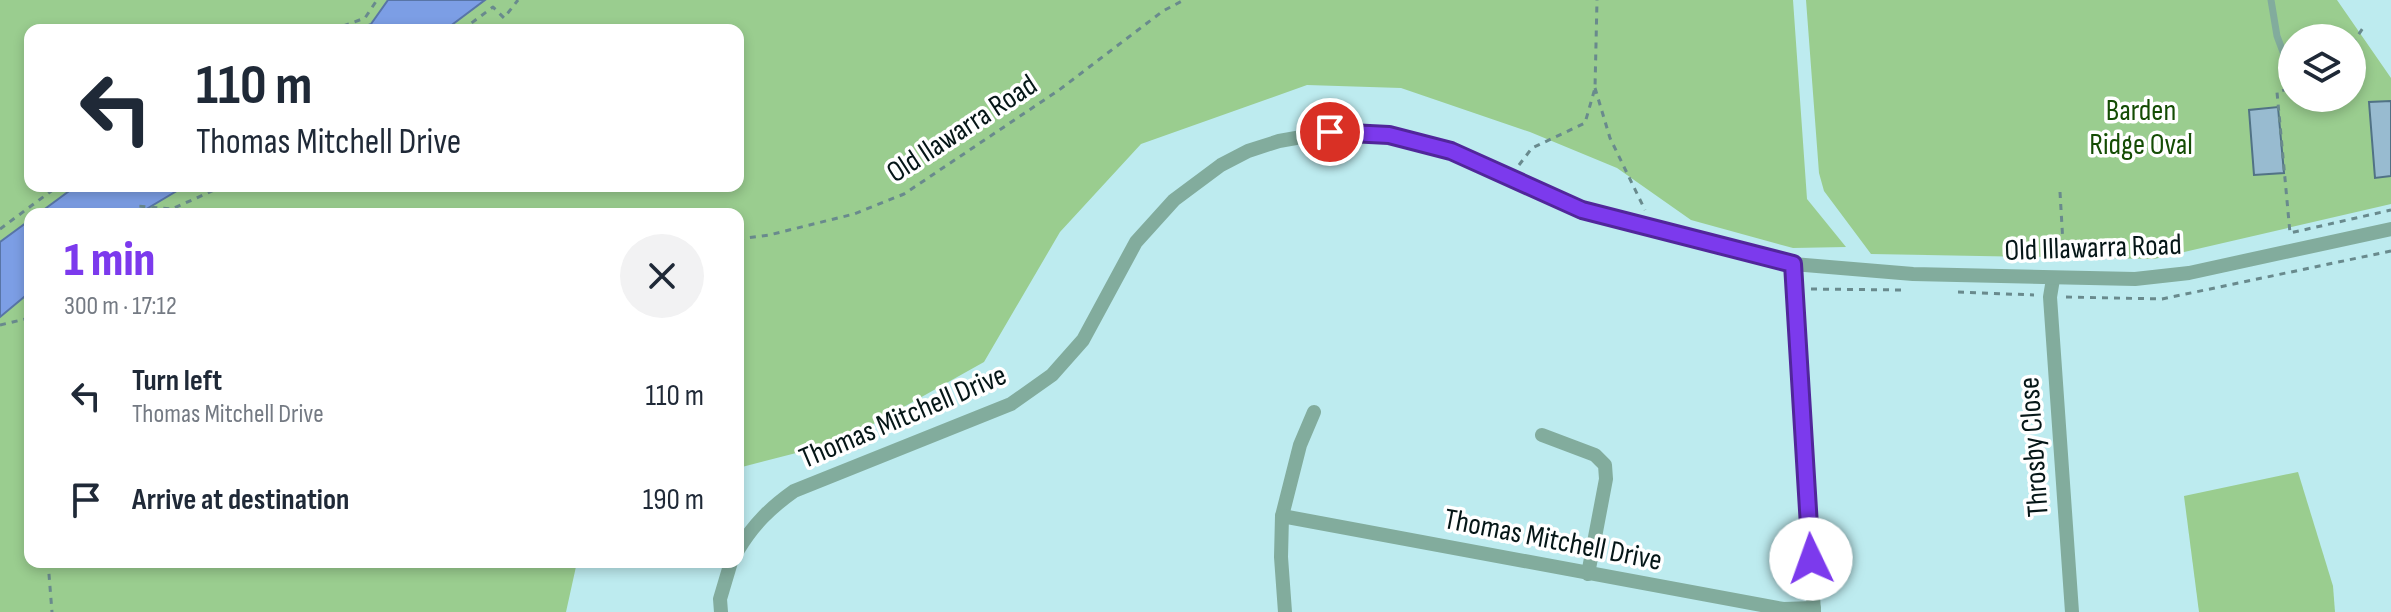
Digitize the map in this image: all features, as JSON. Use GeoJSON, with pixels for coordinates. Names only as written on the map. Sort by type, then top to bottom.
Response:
{"type":"FeatureCollection","features":[{"type":"Feature","properties":{"kind":"street","name":"Thomas Mitchell Drive"},"geometry":{"type":"LineString","coordinates":[[744,540],[770,508],[794,491],[1011,404],[1052,375],[1083,340],[1136,242],[1174,200],[1221,165],[1248,151],[1279,141],[1330,132],[1389,135],[1451,151],[1582,210],[1793,264]]}},
{"type":"Feature","properties":{"kind":"street","name":"Old Illawarra Road"},"geometry":{"type":"LineString","coordinates":[[1793,264],[1913,274],[2053,279],[2162,277],[2391,229]]}},
{"type":"Feature","properties":{"kind":"street"},"geometry":{"type":"LineString","coordinates":[[1793,264],[1814,610]]}},
{"type":"Feature","properties":{"kind":"street","name":"Throsby Close"},"geometry":{"type":"LineString","coordinates":[[2053,279],[2050,297],[2072,612]]}},
{"type":"Feature","properties":{"kind":"street"},"geometry":{"type":"LineString","coordinates":[[1285,612],[1282,516],[1300,445],[1314,412]]}},
{"type":"Feature","properties":{"kind":"street"},"geometry":{"type":"LineString","coordinates":[[1542,435],[1595,455],[1605,465],[1606,479],[1588,574]]}},
{"type":"Feature","properties":{"kind":"street","name":"Thomas Mitchell Drive"},"geometry":{"type":"LineString","coordinates":[[1282,516],[1783,609],[1814,610]]}},
{"type":"Feature","properties":{"kind":"street"},"geometry":{"type":"LineString","coordinates":[[721,612],[720,599],[729,568]]}},
{"type":"Feature","properties":{"kind":"lane"},"geometry":{"type":"LineString","coordinates":[[2271,0],[2278,39]]}},
{"type":"Feature","properties":{"kind":"path"},"geometry":{"type":"LineString","coordinates":[[348,24],[365,18],[377,0]]}},
{"type":"Feature","properties":{"kind":"path"},"geometry":{"type":"LineString","coordinates":[[470,24],[493,7],[504,18],[518,0]]}},
{"type":"Feature","properties":{"kind":"path","name":"Old Ilawarra Road"},"geometry":{"type":"LineString","coordinates":[[744,238],[854,214],[904,194],[1036,106],[1163,11],[1184,0]]}},
{"type":"Feature","properties":{"kind":"path"},"geometry":{"type":"LineString","coordinates":[[1511,176],[1532,148],[1585,123],[1595,88],[1597,0]]}},
{"type":"Feature","properties":{"kind":"path"},"geometry":{"type":"LineString","coordinates":[[1595,88],[1610,138],[1656,231]]}},
{"type":"Feature","properties":{"kind":"path"},"geometry":{"type":"LineString","coordinates":[[2279,112],[2290,233],[2391,210]]}},
{"type":"Feature","properties":{"kind":"path"},"geometry":{"type":"LineString","coordinates":[[28,208],[50,192]]}},
{"type":"Feature","properties":{"kind":"path"},"geometry":{"type":"LineString","coordinates":[[174,208],[210,192]]}},
{"type":"Feature","properties":{"kind":"path"},"geometry":{"type":"LineString","coordinates":[[2060,192],[2064,255]]}},
{"type":"Feature","properties":{"kind":"path"},"geometry":{"type":"LineString","coordinates":[[136,208],[161,208]]}},
{"type":"Feature","properties":{"kind":"path"},"geometry":{"type":"LineString","coordinates":[[0,229],[24,211]]}},
{"type":"Feature","properties":{"kind":"path"},"geometry":{"type":"LineString","coordinates":[[1957,292],[2162,299],[2391,251]]}},
{"type":"Feature","properties":{"kind":"path"},"geometry":{"type":"LineString","coordinates":[[1810,291],[1813,287],[1909,291]]}},
{"type":"Feature","properties":{"kind":"path"},"geometry":{"type":"LineString","coordinates":[[0,325],[24,319]]}},
{"type":"Feature","properties":{"kind":"path"},"geometry":{"type":"LineString","coordinates":[[48,568],[52,612]]}},
{"type":"Feature","properties":{"kind":"green space"},"geometry":{"type":"Polygon","coordinates":[[[0,0],[388,0],[371,24],[24,24],[24,192],[68,192],[46,208],[24,208],[24,224],[0,242],[0,0]]]}},
{"type":"Feature","properties":{"kind":"green space"},"geometry":{"type":"Polygon","coordinates":[[[485,0],[1793,0],[1807,199],[1846,247],[1793,248],[1691,220],[1617,168],[1530,132],[1401,88],[1307,85],[1141,144],[1060,232],[984,362],[843,441],[744,466],[744,208],[148,208],[175,192],[744,192],[744,24],[453,24],[485,0]]]}},
{"type":"Feature","properties":{"kind":"green space","name":"Barden Ridge Oval"},"geometry":{"type":"Polygon","coordinates":[[[1806,0],[2337,0],[2354,24],[2278,24],[2278,112],[2366,112],[2366,42],[2391,78],[2391,204],[2154,259],[1871,254],[1824,191],[1819,173],[1806,0]]]}},
{"type":"Feature","properties":{"kind":"green space"},"geometry":{"type":"Polygon","coordinates":[[[24,297],[24,568],[576,568],[566,612],[0,612],[0,317],[24,297]]]}},
{"type":"Feature","properties":{"kind":"green space"},"geometry":{"type":"Polygon","coordinates":[[[2298,472],[2333,586],[2335,612],[2199,612],[2184,496],[2298,472]]]}},
{"type":"Feature","properties":{"kind":"water"},"geometry":{"type":"Polygon","coordinates":[[[388,0],[485,0],[453,24],[371,24],[388,0]]]}},
{"type":"Feature","properties":{"kind":"water"},"geometry":{"type":"Polygon","coordinates":[[[68,192],[175,192],[148,208],[46,208],[68,192]]]}},
{"type":"Feature","properties":{"kind":"water"},"geometry":{"type":"Polygon","coordinates":[[[24,224],[24,297],[0,317],[0,242],[24,224]]]}},
{"type":"Feature","properties":{"kind":"building"},"geometry":{"type":"Polygon","coordinates":[[[2391,101],[2391,176],[2375,178],[2369,102],[2391,101]]]}},
{"type":"Feature","properties":{"kind":"building"},"geometry":{"type":"Polygon","coordinates":[[[2278,107],[2284,173],[2254,175],[2249,110],[2278,107]]]}},
{"type":"Feature","properties":{"kind":"route"},"geometry":{"type":"LineString","coordinates":[[1330,132],[1389,135],[1451,151],[1582,210],[1793,264],[1811,559]]}}]}
